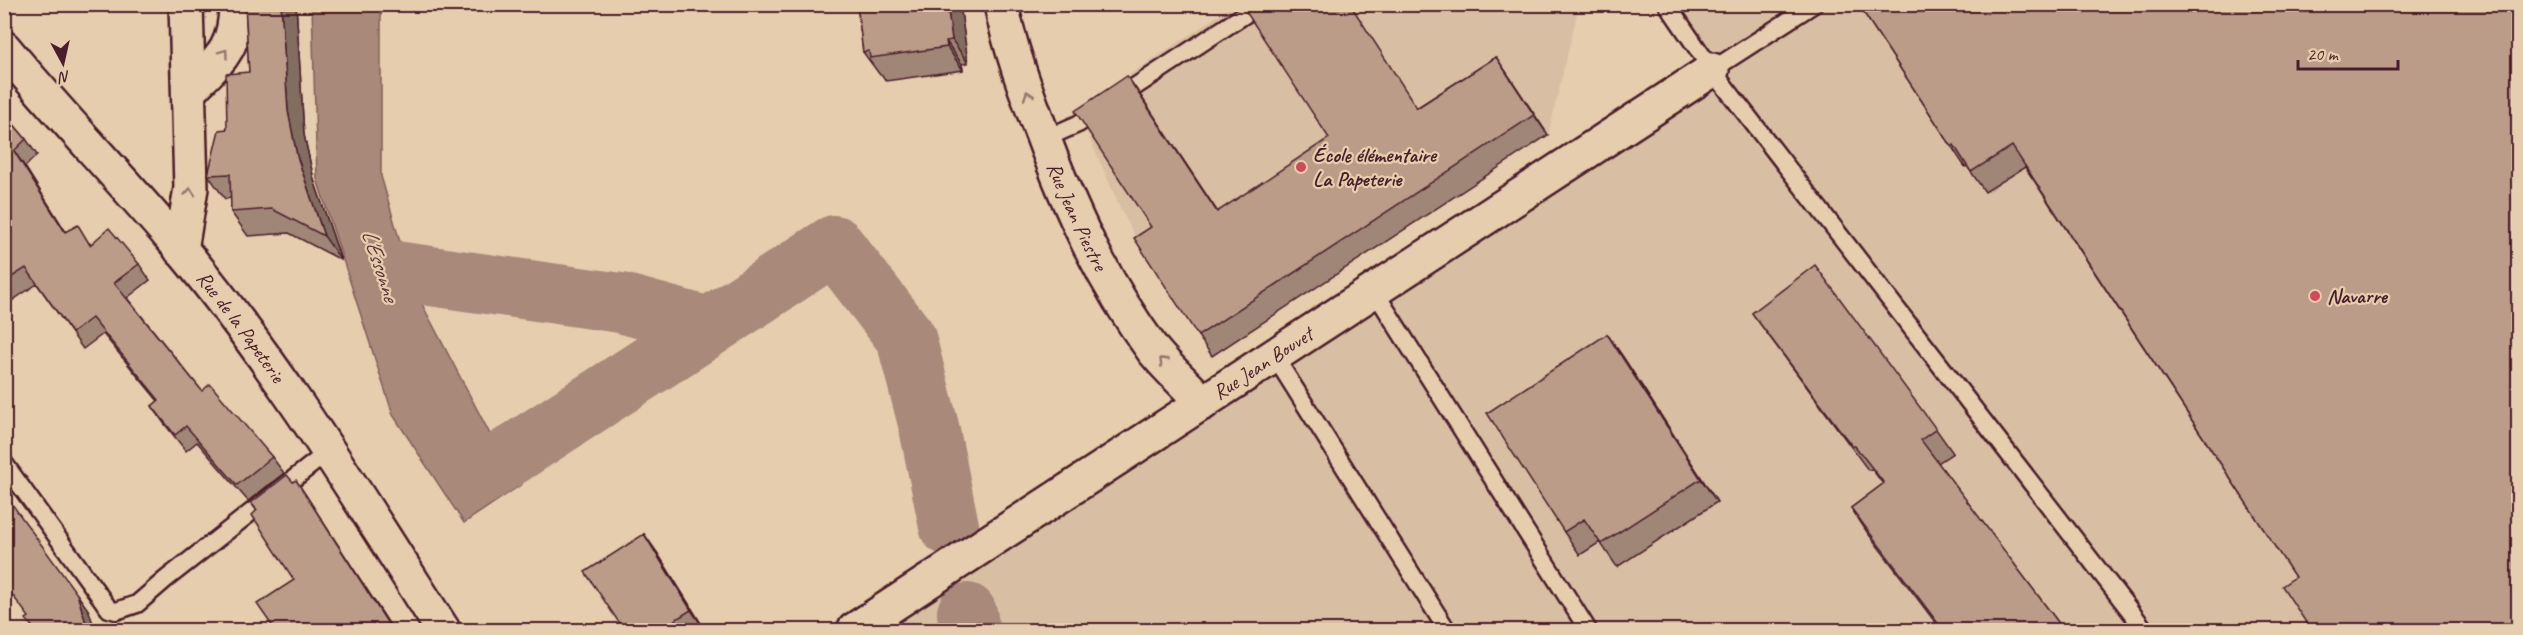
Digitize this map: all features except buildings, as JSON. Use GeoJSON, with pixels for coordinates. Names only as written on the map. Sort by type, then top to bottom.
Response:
{"type":"FeatureCollection","features":[{"type":"Feature","properties":{"kind":"street"},"geometry":{"type":"LineString","coordinates":[[181,250],[191,188],[186,4]]}},
{"type":"Feature","properties":{"kind":"street"},"geometry":{"type":"LineString","coordinates":[[190,90],[229,49],[236,21],[236,4]]}},
{"type":"Feature","properties":{"kind":"street","name":"Rue Jean Piestre"},"geometry":{"type":"LineString","coordinates":[[1001,4],[1008,37],[1044,139],[1092,254],[1155,351],[1203,404]]}},
{"type":"Feature","properties":{"kind":"street","name":"Rue de la Papeterie"},"geometry":{"type":"LineString","coordinates":[[9,62],[181,250],[259,350],[329,452],[443,630]]}},
{"type":"Feature","properties":{"kind":"street","name":"Rue Jean Bouvet"},"geometry":{"type":"LineString","coordinates":[[854,630],[1712,70]]}},
{"type":"Feature","properties":{"kind":"lane"},"geometry":{"type":"LineString","coordinates":[[1044,139],[1078,124],[1261,4]]}},
{"type":"Feature","properties":{"kind":"lane"},"geometry":{"type":"LineString","coordinates":[[1667,4],[1712,70],[2145,630]]}},
{"type":"Feature","properties":{"kind":"lane"},"geometry":{"type":"LineString","coordinates":[[1712,70],[1814,4]]}},
{"type":"Feature","properties":{"kind":"lane"},"geometry":{"type":"LineString","coordinates":[[1375,292],[1588,630]]}},
{"type":"Feature","properties":{"kind":"lane"},"geometry":{"type":"LineString","coordinates":[[1275,357],[1447,630]]}},
{"type":"Feature","properties":{"kind":"lane"},"geometry":{"type":"LineString","coordinates":[[4,463],[109,609],[116,611],[137,604],[329,452]]}},
{"type":"Feature","properties":{"kind":"shaded area","name":"École élémentaire La Papeterie"},"geometry":{"type":"Polygon","coordinates":[[[1234,5],[1579,5],[1548,135],[1212,356],[1139,244],[1077,110],[1234,5]]]}},
{"type":"Feature","properties":{"kind":"shaded area"},"geometry":{"type":"Polygon","coordinates":[[[1667,5],[2518,5],[2518,630],[893,630],[882,612],[1711,70],[1667,5]]]}},
{"type":"Feature","properties":{"kind":"water","name":"L'Essonne"},"geometry":{"type":"Polygon","coordinates":[[[312,5],[381,5],[381,176],[413,287],[490,434],[522,484],[464,523],[393,415],[317,179],[312,5]]]}},
{"type":"Feature","properties":{"kind":"waterway","name":"L'Essonne"},"geometry":{"type":"LineString","coordinates":[[381,269],[621,303],[709,327],[834,245],[906,338],[929,427],[949,526]]}},
{"type":"Feature","properties":{"kind":"waterway"},"geometry":{"type":"LineString","coordinates":[[478,477],[709,327]]}},
{"type":"Feature","properties":{"kind":"waterway"},"geometry":{"type":"LineString","coordinates":[[967,613],[970,630]]}},
{"type":"Feature","properties":{"kind":"place","name":"École élémentaire La Papeterie"},"geometry":{"type":"Point","coordinates":[1301,167]}},
{"type":"Feature","properties":{"kind":"place","name":"Navarre"},"geometry":{"type":"Point","coordinates":[2315,296]}}]}
